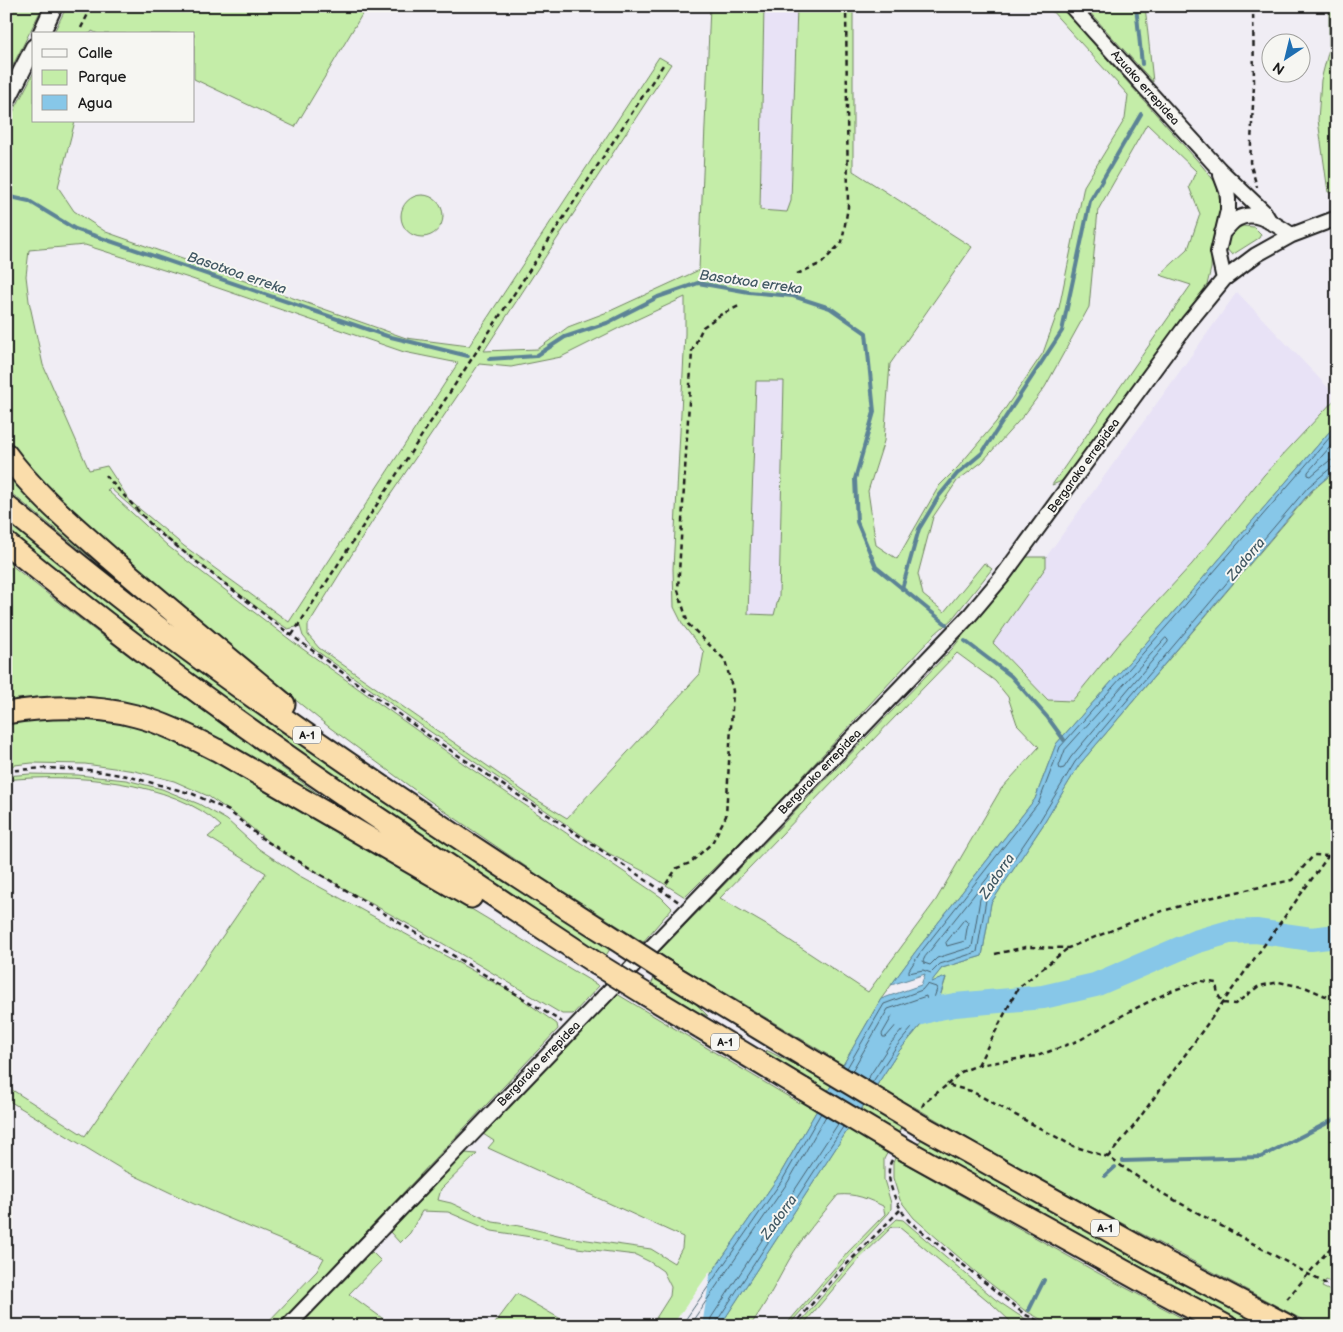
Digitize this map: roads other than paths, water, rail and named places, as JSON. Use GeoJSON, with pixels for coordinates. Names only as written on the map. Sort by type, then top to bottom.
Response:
{"type":"FeatureCollection","features":[{"type":"Feature","properties":{"kind":"highway"},"geometry":{"type":"LineString","coordinates":[[6,454],[54,508],[110,558],[175,614],[410,807]]}},
{"type":"Feature","properties":{"kind":"highway","name":"A-1"},"geometry":{"type":"LineString","coordinates":[[6,506],[166,633],[277,714],[410,807],[622,944],[923,1127],[1162,1260],[1288,1326]]}},
{"type":"Feature","properties":{"kind":"highway","name":"A-1"},"geometry":{"type":"LineString","coordinates":[[6,543],[154,660],[261,738],[379,820],[597,964],[647,996],[908,1152],[1226,1326]]}},
{"type":"Feature","properties":{"kind":"highway"},"geometry":{"type":"LineString","coordinates":[[6,713],[62,706],[102,709],[137,716],[176,730],[217,750],[480,902],[597,964]]}},
{"type":"Feature","properties":{"kind":"main road"},"geometry":{"type":"LineString","coordinates":[[42,32],[54,6]]}},
{"type":"Feature","properties":{"kind":"main road"},"geometry":{"type":"LineString","coordinates":[[6,102],[32,51]]}},
{"type":"Feature","properties":{"kind":"street","name":"Azuako errepidea"},"geometry":{"type":"LineString","coordinates":[[1071,6],[1219,169],[1267,217]]}},
{"type":"Feature","properties":{"kind":"street"},"geometry":{"type":"LineString","coordinates":[[1219,169],[1227,190],[1228,199],[1228,210],[1218,252],[1224,280]]}},
{"type":"Feature","properties":{"kind":"street"},"geometry":{"type":"LineString","coordinates":[[1222,234],[1235,220],[1254,215],[1267,217],[1292,235]]}},
{"type":"Feature","properties":{"kind":"street","name":"Bergarako errepidea"},"geometry":{"type":"LineString","coordinates":[[288,1326],[970,615],[1002,577],[1188,323],[1224,280],[1256,255],[1292,235],[1337,218]]}},
{"type":"Feature","properties":{"kind":"water","name":"Zadorra"},"geometry":{"type":"Polygon","coordinates":[[[1337,423],[1337,469],[1311,491],[1079,765],[1043,825],[991,903],[982,956],[942,968],[931,982],[946,977],[937,1006],[899,1051],[720,1326],[675,1326],[779,1176],[881,999],[921,985],[925,974],[891,985],[1035,799],[1056,744],[1171,615],[1337,423]]]}},
{"type":"Feature","properties":{"kind":"waterway"},"geometry":{"type":"LineString","coordinates":[[1136,6],[1142,64]]}},
{"type":"Feature","properties":{"kind":"waterway"},"geometry":{"type":"LineString","coordinates":[[902,589],[919,529],[939,496],[957,474],[982,453],[1062,331],[1090,201],[1141,114]]}},
{"type":"Feature","properties":{"kind":"waterway","name":"Basotxoa erreka"},"geometry":{"type":"LineString","coordinates":[[6,196],[29,201],[75,229],[387,336],[468,356]]}},
{"type":"Feature","properties":{"kind":"waterway","name":"Basotxoa erreka"},"geometry":{"type":"LineString","coordinates":[[489,359],[536,356],[565,337],[607,323],[658,297],[698,283],[749,292],[793,296],[830,308],[866,333],[874,412],[855,479],[857,522],[876,567],[946,624]]}},
{"type":"Feature","properties":{"kind":"waterway","name":"Basotxoa erreka"},"geometry":{"type":"LineString","coordinates":[[965,641],[1011,676],[1048,718],[1064,740]]}},
{"type":"Feature","properties":{"kind":"waterway"},"geometry":{"type":"LineString","coordinates":[[904,1018],[955,1005],[1043,997],[1095,985],[1195,942],[1229,932],[1256,931],[1311,939],[1337,936]]}},
{"type":"Feature","properties":{"kind":"waterway"},"geometry":{"type":"LineString","coordinates":[[1123,1161],[1261,1157],[1337,1118]]}},
{"type":"Feature","properties":{"kind":"waterway"},"geometry":{"type":"LineString","coordinates":[[1105,1176],[1115,1167]]}},
{"type":"Feature","properties":{"kind":"waterway"},"geometry":{"type":"LineString","coordinates":[[1029,1310],[1044,1280]]}},
{"type":"Feature","properties":{"kind":"waterway"},"geometry":{"type":"LineString","coordinates":[[1022,1326],[1024,1321]]}}]}
